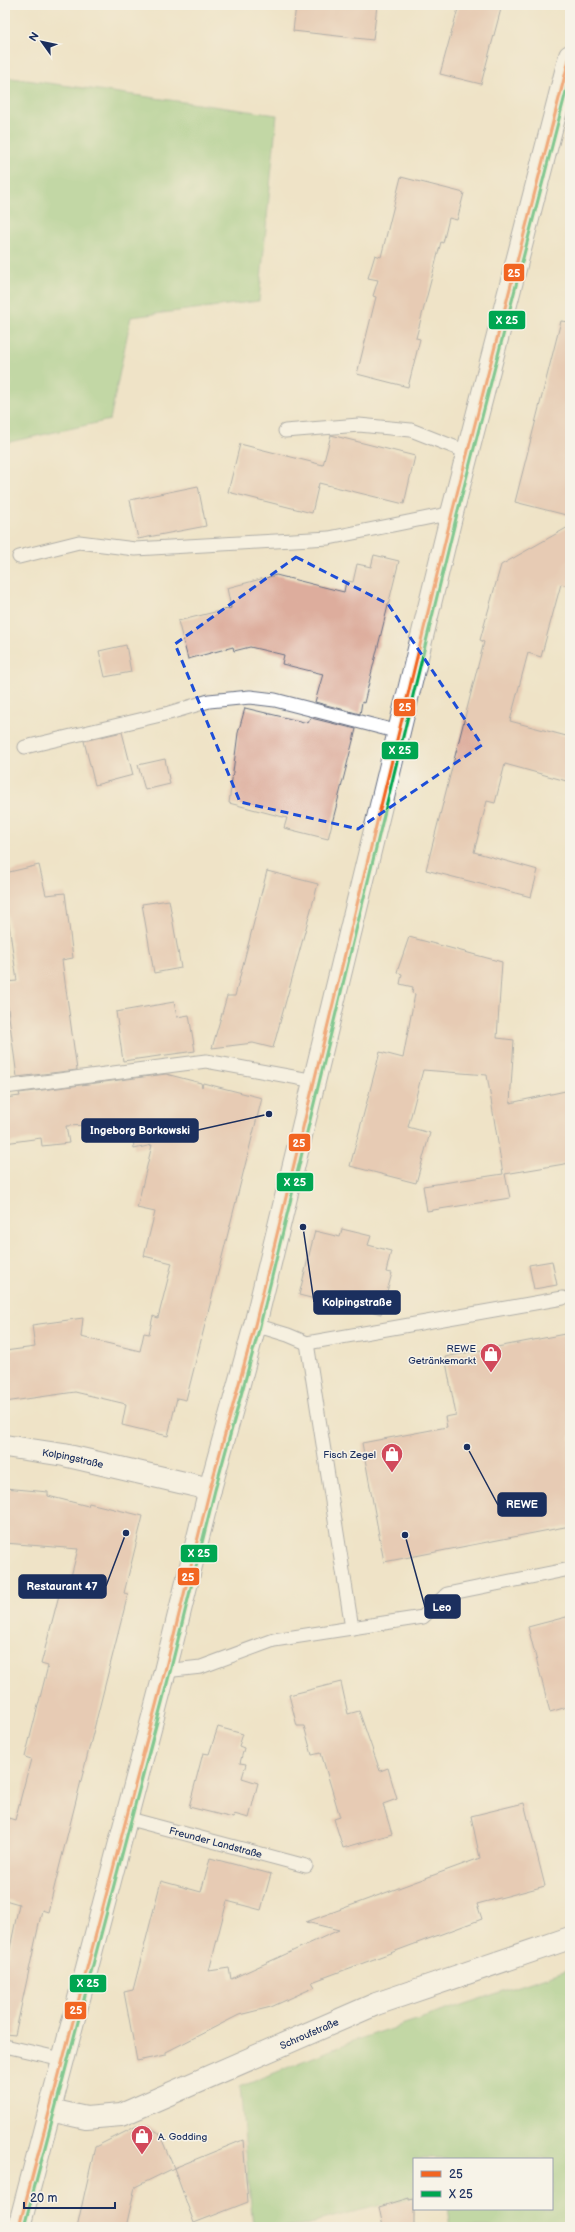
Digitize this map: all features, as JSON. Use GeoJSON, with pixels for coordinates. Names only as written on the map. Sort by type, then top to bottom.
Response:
{"type":"FeatureCollection","features":[{"type":"Feature","properties":{"kind":"main road"},"geometry":{"type":"LineString","coordinates":[[19,2227],[165,1671],[210,1489],[255,1325],[467,452],[570,56]]}},
{"type":"Feature","properties":{"kind":"main road","name":"Kolpingstraße"},"geometry":{"type":"LineString","coordinates":[[5,1446],[64,1455],[210,1489]]}},
{"type":"Feature","properties":{"kind":"main road","name":"Schroufstraße"},"geometry":{"type":"LineString","coordinates":[[50,2110],[86,2118],[121,2115],[376,2004],[570,1938]]}},
{"type":"Feature","properties":{"kind":"lane"},"geometry":{"type":"LineString","coordinates":[[285,431],[359,425],[411,430],[467,452]]}},
{"type":"Feature","properties":{"kind":"lane"},"geometry":{"type":"LineString","coordinates":[[19,557],[79,542],[135,549],[329,538],[452,513]]}},
{"type":"Feature","properties":{"kind":"lane"},"geometry":{"type":"LineString","coordinates":[[25,747],[169,713],[208,701],[250,697],[274,700],[399,732]]}},
{"type":"Feature","properties":{"kind":"lane"},"geometry":{"type":"LineString","coordinates":[[5,1087],[206,1061],[315,1081]]}},
{"type":"Feature","properties":{"kind":"lane"},"geometry":{"type":"LineString","coordinates":[[255,1325],[288,1335],[307,1343],[563,1298]]}},
{"type":"Feature","properties":{"kind":"lane"},"geometry":{"type":"LineString","coordinates":[[307,1343],[352,1628]]}},
{"type":"Feature","properties":{"kind":"lane"},"geometry":{"type":"LineString","coordinates":[[165,1671],[201,1667],[274,1640],[423,1617],[447,1594],[570,1569]]}},
{"type":"Feature","properties":{"kind":"lane","name":"Freunder Landstraße"},"geometry":{"type":"LineString","coordinates":[[126,1818],[306,1866]]}},
{"type":"Feature","properties":{"kind":"lane"},"geometry":{"type":"LineString","coordinates":[[5,2046],[62,2060]]}},
{"type":"Feature","properties":{"kind":"highlighted area"},"geometry":{"type":"Polygon","coordinates":[[[296,557],[388,604],[482,745],[358,829],[240,802],[175,644],[296,557]]]}},
{"type":"Feature","properties":{"kind":"green space"},"geometry":{"type":"Polygon","coordinates":[[[5,77],[277,115],[259,301],[131,317],[110,420],[5,443],[5,77]]]}},
{"type":"Feature","properties":{"kind":"green space"},"geometry":{"type":"Polygon","coordinates":[[[570,1969],[570,2227],[450,2227],[447,2210],[553,2210],[553,2158],[413,2158],[413,2197],[293,2227],[253,2227],[240,2087],[353,2041],[570,1969]]]}},
{"type":"Feature","properties":{"kind":"building"},"geometry":{"type":"Polygon","coordinates":[[[296,5],[377,5],[373,40],[293,31],[296,5]]]}},
{"type":"Feature","properties":{"kind":"building"},"geometry":{"type":"Polygon","coordinates":[[[459,5],[502,5],[481,84],[440,74],[459,5]]]}},
{"type":"Feature","properties":{"kind":"building"},"geometry":{"type":"Polygon","coordinates":[[[401,177],[464,193],[457,220],[449,218],[443,243],[441,242],[416,338],[420,339],[408,387],[357,374],[376,297],[373,296],[378,280],[368,278],[375,255],[381,257],[401,177]]]}},
{"type":"Feature","properties":{"kind":"building"},"geometry":{"type":"Polygon","coordinates":[[[561,321],[570,322],[570,516],[515,502],[561,321]]]}},
{"type":"Feature","properties":{"kind":"building"},"geometry":{"type":"Polygon","coordinates":[[[331,435],[415,456],[404,504],[319,483],[312,513],[228,492],[240,444],[323,465],[331,435]]]}},
{"type":"Feature","properties":{"kind":"building"},"geometry":{"type":"Polygon","coordinates":[[[198,486],[206,526],[138,539],[130,500],[198,486]]]}},
{"type":"Feature","properties":{"kind":"building"},"geometry":{"type":"Polygon","coordinates":[[[570,526],[570,587],[561,584],[541,657],[528,653],[510,721],[570,737],[570,782],[505,764],[495,803],[487,801],[474,852],[538,870],[531,897],[426,870],[484,642],[480,640],[501,565],[570,526]]]}},
{"type":"Feature","properties":{"kind":"building"},"geometry":{"type":"Polygon","coordinates":[[[374,555],[399,561],[360,714],[315,702],[323,674],[282,664],[284,655],[250,647],[234,651],[233,647],[188,659],[178,621],[231,608],[227,588],[276,575],[344,592],[346,581],[353,582],[357,564],[371,567],[374,555]]]}},
{"type":"Feature","properties":{"kind":"building"},"geometry":{"type":"Polygon","coordinates":[[[126,645],[131,672],[105,677],[99,651],[126,645]]]}},
{"type":"Feature","properties":{"kind":"building"},"geometry":{"type":"Polygon","coordinates":[[[245,708],[308,723],[311,718],[356,729],[328,839],[284,828],[287,818],[229,803],[238,733],[245,708]]]}},
{"type":"Feature","properties":{"kind":"building"},"geometry":{"type":"Polygon","coordinates":[[[122,732],[133,775],[95,785],[84,741],[122,732]]]}},
{"type":"Feature","properties":{"kind":"building"},"geometry":{"type":"Polygon","coordinates":[[[165,759],[170,784],[145,790],[138,765],[165,759]]]}},
{"type":"Feature","properties":{"kind":"building"},"geometry":{"type":"Polygon","coordinates":[[[39,865],[46,895],[65,893],[73,958],[62,960],[77,1070],[17,1077],[5,986],[5,982],[17,981],[5,897],[5,873],[39,865]]]}},
{"type":"Feature","properties":{"kind":"building"},"geometry":{"type":"Polygon","coordinates":[[[267,871],[318,884],[273,1048],[253,1043],[212,1048],[227,996],[235,996],[267,871]]]}},
{"type":"Feature","properties":{"kind":"building"},"geometry":{"type":"Polygon","coordinates":[[[169,900],[181,968],[154,973],[142,904],[169,900]]]}},
{"type":"Feature","properties":{"kind":"building"},"geometry":{"type":"Polygon","coordinates":[[[409,937],[502,962],[497,1038],[514,1040],[510,1103],[570,1090],[570,1163],[505,1174],[510,1198],[427,1211],[423,1186],[503,1174],[487,1075],[423,1070],[408,1127],[430,1133],[416,1183],[350,1166],[380,1052],[403,1058],[415,994],[412,993],[413,987],[400,984],[402,974],[397,972],[409,937]]]}},
{"type":"Feature","properties":{"kind":"building"},"geometry":{"type":"Polygon","coordinates":[[[174,1002],[177,1017],[189,1015],[195,1051],[123,1061],[116,1012],[174,1002]]]}},
{"type":"Feature","properties":{"kind":"building"},"geometry":{"type":"Polygon","coordinates":[[[166,1074],[201,1083],[202,1087],[203,1083],[262,1098],[186,1400],[177,1398],[168,1436],[122,1425],[126,1404],[75,1392],[5,1402],[5,1351],[35,1347],[32,1325],[83,1318],[81,1337],[140,1351],[144,1333],[149,1334],[153,1316],[158,1318],[172,1263],[144,1256],[155,1212],[137,1208],[152,1145],[134,1149],[132,1123],[66,1126],[69,1143],[42,1146],[41,1138],[5,1143],[5,1098],[20,1096],[19,1093],[166,1074]]]}},
{"type":"Feature","properties":{"kind":"building"},"geometry":{"type":"Polygon","coordinates":[[[342,1229],[371,1236],[368,1245],[391,1251],[386,1272],[392,1273],[381,1314],[356,1307],[354,1313],[322,1304],[323,1301],[299,1295],[315,1231],[340,1237],[342,1229]]]}},
{"type":"Feature","properties":{"kind":"building"},"geometry":{"type":"Polygon","coordinates":[[[552,1261],[557,1285],[534,1289],[529,1265],[552,1261]]]}},
{"type":"Feature","properties":{"kind":"building"},"geometry":{"type":"Polygon","coordinates":[[[570,1333],[570,1526],[384,1562],[362,1443],[447,1427],[445,1417],[456,1415],[445,1357],[570,1333]]]}},
{"type":"Feature","properties":{"kind":"building"},"geometry":{"type":"Polygon","coordinates":[[[5,1488],[48,1492],[48,1496],[88,1506],[89,1503],[143,1516],[124,1593],[128,1594],[48,1912],[42,1910],[15,2035],[5,2034],[5,1958],[8,1958],[19,1904],[5,1900],[5,1817],[15,1820],[31,1759],[25,1757],[48,1666],[41,1664],[59,1595],[66,1596],[78,1549],[5,1543],[5,1488]]]}},
{"type":"Feature","properties":{"kind":"building"},"geometry":{"type":"Polygon","coordinates":[[[570,1616],[570,1706],[550,1712],[528,1627],[570,1616]]]}},
{"type":"Feature","properties":{"kind":"building"},"geometry":{"type":"Polygon","coordinates":[[[341,1682],[348,1714],[359,1711],[380,1771],[388,1768],[397,1799],[383,1804],[392,1834],[343,1848],[334,1819],[340,1817],[321,1753],[312,1755],[304,1726],[297,1726],[289,1695],[341,1682]]]}},
{"type":"Feature","properties":{"kind":"building"},"geometry":{"type":"Polygon","coordinates":[[[218,1727],[243,1734],[239,1746],[244,1748],[240,1763],[246,1764],[242,1778],[258,1783],[249,1818],[234,1814],[233,1818],[189,1807],[203,1753],[209,1754],[218,1727]]]}},
{"type":"Feature","properties":{"kind":"building"},"geometry":{"type":"Polygon","coordinates":[[[524,1803],[545,1886],[477,1904],[482,1919],[312,1982],[315,1987],[271,2007],[239,2015],[166,2052],[166,2055],[137,2061],[124,1992],[133,1990],[161,1881],[201,1892],[210,1858],[271,1874],[261,1910],[227,1901],[209,1971],[229,1968],[231,1979],[339,1930],[306,1922],[480,1858],[471,1816],[524,1803]]]}},
{"type":"Feature","properties":{"kind":"building"},"geometry":{"type":"Polygon","coordinates":[[[137,2126],[148,2126],[159,2133],[174,2168],[135,2187],[126,2227],[77,2227],[95,2147],[137,2126]]]}},
{"type":"Feature","properties":{"kind":"building"},"geometry":{"type":"Polygon","coordinates":[[[243,2140],[248,2202],[194,2223],[174,2168],[243,2140]]]}},
{"type":"Feature","properties":{"kind":"building"},"geometry":{"type":"Polygon","coordinates":[[[409,2198],[409,2200],[413,2199],[414,2227],[383,2227],[379,2207],[409,2198]]]}},
{"type":"Feature","properties":{"kind":"transit line","name":"25"},"geometry":{"type":"LineString","coordinates":[[19,2227],[165,1671],[210,1489],[255,1325],[452,513],[570,56]]}},
{"type":"Feature","properties":{"kind":"transit line"},"geometry":{"type":"LineString","coordinates":[[24,2227],[170,1672],[215,1490],[260,1326],[457,514],[570,76]]}},
{"type":"Feature","properties":{"kind":"place","name":"Ingeborg Borkowski"},"geometry":{"type":"Point","coordinates":[269,1114]}},
{"type":"Feature","properties":{"kind":"place","name":"Kolpingstraße"},"geometry":{"type":"Point","coordinates":[303,1227]}},
{"type":"Feature","properties":{"kind":"place","name":"REWE Getränkemarkt"},"geometry":{"type":"Point","coordinates":[491,1374]}},
{"type":"Feature","properties":{"kind":"place","name":"REWE"},"geometry":{"type":"Point","coordinates":[467,1447]}},
{"type":"Feature","properties":{"kind":"place","name":"Fisch Zegel"},"geometry":{"type":"Point","coordinates":[392,1474]}},
{"type":"Feature","properties":{"kind":"place","name":"Restaurant 47"},"geometry":{"type":"Point","coordinates":[126,1533]}},
{"type":"Feature","properties":{"kind":"place","name":"Leo"},"geometry":{"type":"Point","coordinates":[405,1535]}},
{"type":"Feature","properties":{"kind":"place","name":"A. Godding"},"geometry":{"type":"Point","coordinates":[142,2156]}}]}
